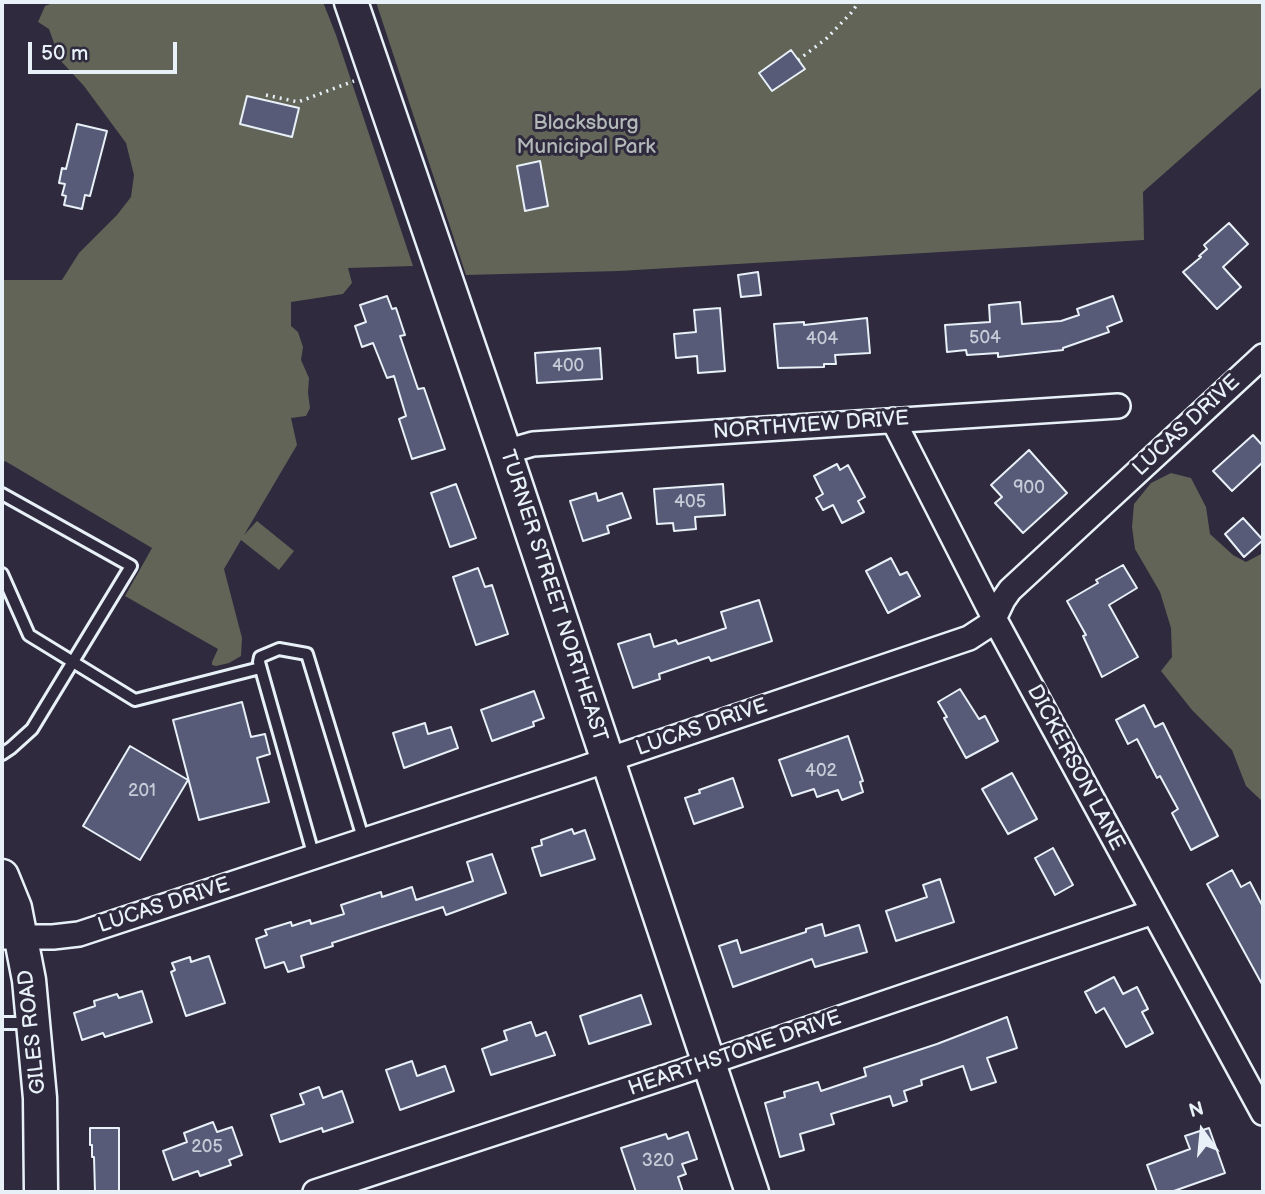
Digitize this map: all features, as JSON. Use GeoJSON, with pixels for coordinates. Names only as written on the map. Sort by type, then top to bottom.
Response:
{"type":"FeatureCollection","features":[{"type":"Feature","properties":{"kind":"street","name":"TURNER STREET NORTHEAST"},"geometry":{"type":"LineString","coordinates":[[351,2],[505,452],[752,1192]]}},
{"type":"Feature","properties":{"kind":"street","name":"LUCAS DRIVE"},"geometry":{"type":"LineString","coordinates":[[12,937],[79,934],[608,761],[969,638],[984,629],[994,618],[1010,590],[1263,356]]}},
{"type":"Feature","properties":{"kind":"street","name":"NORTHVIEW DRIVE"},"geometry":{"type":"LineString","coordinates":[[505,452],[533,444],[1118,406]]}},
{"type":"Feature","properties":{"kind":"street","name":"DICKERSON LANE"},"geometry":{"type":"LineString","coordinates":[[893,420],[994,618],[1263,1113]]}},
{"type":"Feature","properties":{"kind":"street","name":"GILES ROAD"},"geometry":{"type":"LineString","coordinates":[[2,876],[15,908],[12,937],[34,1023],[40,1098],[41,1192]]}},
{"type":"Feature","properties":{"kind":"street","name":"HEARTHSTONE DRIVE"},"geometry":{"type":"LineString","coordinates":[[315,1192],[709,1063],[1153,912]]}},
{"type":"Feature","properties":{"kind":"lane"},"geometry":{"type":"LineString","coordinates":[[2,494],[131,566],[32,729],[2,754]]}},
{"type":"Feature","properties":{"kind":"lane"},"geometry":{"type":"LineString","coordinates":[[2,574],[29,635],[135,700],[260,668]]}},
{"type":"Feature","properties":{"kind":"lane"},"geometry":{"type":"LineString","coordinates":[[314,857],[260,668],[260,657],[279,649],[307,654],[364,841]]}},
{"type":"Feature","properties":{"kind":"lane"},"geometry":{"type":"LineString","coordinates":[[2,1023],[34,1023]]}},
{"type":"Feature","properties":{"kind":"path"},"geometry":{"type":"LineString","coordinates":[[798,60],[826,39],[859,2]]}},
{"type":"Feature","properties":{"kind":"path"},"geometry":{"type":"LineString","coordinates":[[266,95],[298,102],[358,79]]}},
{"type":"Feature","properties":{"kind":"green space"},"geometry":{"type":"Polygon","coordinates":[[[55,2],[323,2],[413,266],[348,268],[352,283],[343,294],[291,302],[291,326],[298,332],[303,347],[301,360],[309,378],[310,408],[306,416],[291,418],[297,445],[244,535],[257,521],[294,551],[279,570],[241,540],[224,569],[242,638],[241,656],[229,663],[212,665],[218,649],[125,596],[152,548],[5,461],[2,466],[2,280],[62,280],[79,253],[131,197],[134,175],[126,143],[84,86],[60,60],[49,29],[38,22],[45,6],[55,2]]]}},
{"type":"Feature","properties":{"kind":"green space","name":"Blacksburg Municipal Park"},"geometry":{"type":"Polygon","coordinates":[[[376,2],[1263,2],[1263,86],[1143,192],[1144,240],[619,271],[466,275],[376,2]]]}},
{"type":"Feature","properties":{"kind":"green space"},"geometry":{"type":"Polygon","coordinates":[[[1171,473],[1191,478],[1206,507],[1210,534],[1233,555],[1246,562],[1263,553],[1263,802],[1246,786],[1232,750],[1192,710],[1161,671],[1172,657],[1171,628],[1160,592],[1135,549],[1132,527],[1134,504],[1151,483],[1171,473]]]}},
{"type":"Feature","properties":{"kind":"building"},"geometry":{"type":"Polygon","coordinates":[[[791,50],[805,69],[772,91],[759,73],[791,50]]]}},
{"type":"Feature","properties":{"kind":"building"},"geometry":{"type":"Polygon","coordinates":[[[247,96],[299,108],[292,137],[240,124],[247,96]]]}},
{"type":"Feature","properties":{"kind":"building"},"geometry":{"type":"Polygon","coordinates":[[[77,124],[107,131],[90,196],[85,195],[82,209],[64,205],[66,196],[62,195],[65,184],[59,183],[62,168],[66,169],[77,124]]]}},
{"type":"Feature","properties":{"kind":"building"},"geometry":{"type":"Polygon","coordinates":[[[540,161],[548,206],[525,211],[517,166],[540,161]]]}},
{"type":"Feature","properties":{"kind":"building"},"geometry":{"type":"Polygon","coordinates":[[[1229,223],[1248,244],[1223,267],[1241,287],[1217,309],[1183,272],[1201,257],[1199,256],[1207,249],[1204,245],[1229,223]]]}},
{"type":"Feature","properties":{"kind":"building"},"geometry":{"type":"Polygon","coordinates":[[[758,272],[761,295],[741,297],[738,275],[758,272]]]}},
{"type":"Feature","properties":{"kind":"building"},"geometry":{"type":"Polygon","coordinates":[[[387,296],[392,309],[396,308],[405,335],[400,336],[418,389],[424,388],[445,449],[412,459],[399,419],[406,416],[394,376],[387,378],[373,343],[362,347],[355,326],[366,322],[360,305],[387,296]]]}},
{"type":"Feature","properties":{"kind":"building"},"geometry":{"type":"Polygon","coordinates":[[[1113,296],[1122,321],[1107,327],[1109,332],[1063,350],[998,357],[998,353],[967,355],[966,350],[947,352],[945,325],[990,322],[989,305],[1020,302],[1022,324],[1061,321],[1079,315],[1077,309],[1113,296]]]}},
{"type":"Feature","properties":{"kind":"building"},"geometry":{"type":"Polygon","coordinates":[[[720,308],[725,371],[698,373],[697,356],[676,358],[674,334],[696,332],[694,310],[720,308]]]}},
{"type":"Feature","properties":{"kind":"building"},"geometry":{"type":"Polygon","coordinates":[[[867,318],[870,353],[835,355],[836,364],[824,364],[824,367],[778,368],[774,324],[804,322],[804,325],[867,318]]]}},
{"type":"Feature","properties":{"kind":"building"},"geometry":{"type":"Polygon","coordinates":[[[600,348],[602,379],[537,383],[535,353],[600,348]]]}},
{"type":"Feature","properties":{"kind":"building"},"geometry":{"type":"Polygon","coordinates":[[[1253,435],[1263,446],[1263,462],[1232,491],[1213,471],[1253,435]]]}},
{"type":"Feature","properties":{"kind":"building"},"geometry":{"type":"Polygon","coordinates":[[[1029,450],[1067,493],[1023,533],[995,503],[1002,497],[991,485],[1029,450]]]}},
{"type":"Feature","properties":{"kind":"building"},"geometry":{"type":"Polygon","coordinates":[[[837,464],[840,470],[848,465],[865,497],[858,501],[864,512],[842,523],[833,505],[823,510],[816,498],[823,494],[814,476],[837,464]]]}},
{"type":"Feature","properties":{"kind":"building"},"geometry":{"type":"Polygon","coordinates":[[[456,484],[476,538],[450,547],[431,493],[456,484]]]}},
{"type":"Feature","properties":{"kind":"building"},"geometry":{"type":"Polygon","coordinates":[[[723,484],[725,515],[695,517],[696,529],[674,531],[673,523],[657,524],[654,489],[723,484]]]}},
{"type":"Feature","properties":{"kind":"building"},"geometry":{"type":"Polygon","coordinates":[[[596,493],[598,501],[622,493],[631,518],[607,526],[609,533],[583,541],[570,501],[596,493]]]}},
{"type":"Feature","properties":{"kind":"building"},"geometry":{"type":"Polygon","coordinates":[[[1243,518],[1263,540],[1244,557],[1225,534],[1243,518]]]}},
{"type":"Feature","properties":{"kind":"building"},"geometry":{"type":"Polygon","coordinates":[[[891,558],[900,575],[907,572],[920,596],[888,613],[866,571],[891,558]]]}},
{"type":"Feature","properties":{"kind":"building"},"geometry":{"type":"Polygon","coordinates":[[[1123,565],[1137,588],[1109,605],[1138,657],[1102,677],[1083,636],[1086,635],[1067,601],[1123,565]]]}},
{"type":"Feature","properties":{"kind":"building"},"geometry":{"type":"Polygon","coordinates":[[[478,568],[485,587],[492,585],[508,634],[476,645],[453,577],[478,568]]]}},
{"type":"Feature","properties":{"kind":"building"},"geometry":{"type":"Polygon","coordinates":[[[759,600],[772,641],[711,661],[709,657],[659,674],[660,679],[633,688],[618,644],[650,634],[654,647],[676,640],[678,644],[726,628],[721,612],[759,600]]]}},
{"type":"Feature","properties":{"kind":"building"},"geometry":{"type":"Polygon","coordinates":[[[960,689],[979,719],[985,716],[998,741],[966,758],[938,702],[960,689]]]}},
{"type":"Feature","properties":{"kind":"building"},"geometry":{"type":"Polygon","coordinates":[[[534,691],[544,718],[533,722],[534,726],[492,741],[481,710],[534,691]]]}},
{"type":"Feature","properties":{"kind":"building"},"geometry":{"type":"Polygon","coordinates":[[[242,702],[251,737],[265,734],[270,754],[257,758],[269,802],[199,820],[173,720],[242,702]]]}},
{"type":"Feature","properties":{"kind":"building"},"geometry":{"type":"Polygon","coordinates":[[[1144,705],[1155,727],[1163,723],[1218,836],[1191,850],[1172,813],[1178,809],[1160,776],[1157,778],[1137,739],[1128,744],[1116,720],[1144,705]]]}},
{"type":"Feature","properties":{"kind":"building"},"geometry":{"type":"Polygon","coordinates":[[[425,723],[428,734],[451,727],[458,748],[404,768],[393,733],[425,723]]]}},
{"type":"Feature","properties":{"kind":"building"},"geometry":{"type":"Polygon","coordinates":[[[848,736],[863,781],[860,782],[863,792],[842,800],[838,790],[817,797],[814,789],[792,796],[779,760],[848,736]]]}},
{"type":"Feature","properties":{"kind":"building"},"geometry":{"type":"Polygon","coordinates":[[[130,746],[188,780],[140,860],[83,826],[130,746]]]}},
{"type":"Feature","properties":{"kind":"building"},"geometry":{"type":"Polygon","coordinates":[[[1012,773],[1037,819],[1008,834],[982,789],[1012,773]]]}},
{"type":"Feature","properties":{"kind":"building"},"geometry":{"type":"Polygon","coordinates":[[[733,778],[743,807],[694,824],[685,798],[733,778]]]}},
{"type":"Feature","properties":{"kind":"building"},"geometry":{"type":"Polygon","coordinates":[[[572,829],[574,834],[585,830],[595,859],[541,876],[532,848],[542,845],[541,840],[572,829]]]}},
{"type":"Feature","properties":{"kind":"building"},"geometry":{"type":"Polygon","coordinates":[[[1053,848],[1073,885],[1055,895],[1035,858],[1053,848]]]}},
{"type":"Feature","properties":{"kind":"building"},"geometry":{"type":"Polygon","coordinates":[[[492,854],[506,893],[446,915],[443,907],[332,943],[333,946],[301,956],[304,967],[288,972],[284,962],[265,968],[256,939],[267,935],[265,930],[291,922],[292,926],[310,920],[311,924],[344,914],[341,905],[381,892],[382,897],[412,887],[416,900],[473,881],[467,862],[492,854]]]}},
{"type":"Feature","properties":{"kind":"building"},"geometry":{"type":"Polygon","coordinates":[[[1232,870],[1241,887],[1250,882],[1263,907],[1263,986],[1207,884],[1232,870]]]}},
{"type":"Feature","properties":{"kind":"building"},"geometry":{"type":"Polygon","coordinates":[[[940,879],[954,922],[896,941],[886,911],[927,897],[923,885],[940,879]]]}},
{"type":"Feature","properties":{"kind":"building"},"geometry":{"type":"Polygon","coordinates":[[[822,924],[825,936],[859,925],[867,952],[815,967],[812,959],[733,987],[719,946],[737,940],[741,953],[806,932],[806,929],[822,924]]]}},
{"type":"Feature","properties":{"kind":"building"},"geometry":{"type":"Polygon","coordinates":[[[209,956],[225,1003],[186,1016],[171,972],[175,970],[172,963],[190,957],[191,962],[209,956]]]}},
{"type":"Feature","properties":{"kind":"building"},"geometry":{"type":"Polygon","coordinates":[[[1114,977],[1123,994],[1137,987],[1148,1009],[1142,1012],[1153,1033],[1126,1047],[1104,1008],[1096,1013],[1085,992],[1114,977]]]}},
{"type":"Feature","properties":{"kind":"building"},"geometry":{"type":"Polygon","coordinates":[[[142,991],[152,1022],[105,1037],[103,1033],[82,1040],[74,1013],[95,1006],[94,1001],[117,994],[119,998],[142,991]]]}},
{"type":"Feature","properties":{"kind":"building"},"geometry":{"type":"Polygon","coordinates":[[[641,995],[651,1024],[589,1044],[580,1016],[641,995]]]}},
{"type":"Feature","properties":{"kind":"building"},"geometry":{"type":"Polygon","coordinates":[[[1007,1017],[1017,1048],[987,1058],[996,1082],[971,1090],[963,1066],[921,1080],[922,1085],[904,1091],[907,1101],[893,1106],[890,1096],[831,1114],[834,1124],[800,1134],[804,1150],[780,1157],[765,1103],[785,1097],[784,1092],[818,1082],[821,1091],[866,1076],[864,1068],[1007,1017]]]}},
{"type":"Feature","properties":{"kind":"building"},"geometry":{"type":"Polygon","coordinates":[[[531,1022],[536,1036],[546,1032],[555,1055],[491,1075],[482,1049],[507,1040],[504,1031],[531,1022]]]}},
{"type":"Feature","properties":{"kind":"building"},"geometry":{"type":"Polygon","coordinates":[[[412,1061],[417,1076],[445,1066],[454,1091],[400,1110],[386,1070],[412,1061]]]}},
{"type":"Feature","properties":{"kind":"building"},"geometry":{"type":"Polygon","coordinates":[[[319,1087],[323,1098],[342,1091],[353,1122],[323,1132],[322,1128],[280,1142],[271,1115],[304,1104],[300,1094],[319,1087]]]}},
{"type":"Feature","properties":{"kind":"building"},"geometry":{"type":"Polygon","coordinates":[[[213,1122],[217,1132],[232,1127],[242,1155],[229,1160],[231,1165],[200,1176],[198,1171],[173,1180],[163,1151],[187,1142],[184,1133],[213,1122]]]}},
{"type":"Feature","properties":{"kind":"building"},"geometry":{"type":"Polygon","coordinates":[[[90,1128],[119,1128],[119,1192],[95,1192],[90,1128]]]}},
{"type":"Feature","properties":{"kind":"building"},"geometry":{"type":"Polygon","coordinates":[[[1209,1128],[1225,1173],[1171,1192],[1157,1192],[1147,1165],[1190,1149],[1185,1136],[1209,1128]]]}},
{"type":"Feature","properties":{"kind":"building"},"geometry":{"type":"Polygon","coordinates":[[[688,1132],[697,1159],[682,1164],[686,1174],[678,1177],[683,1192],[636,1192],[621,1148],[666,1134],[668,1139],[688,1132]]]}}]}
